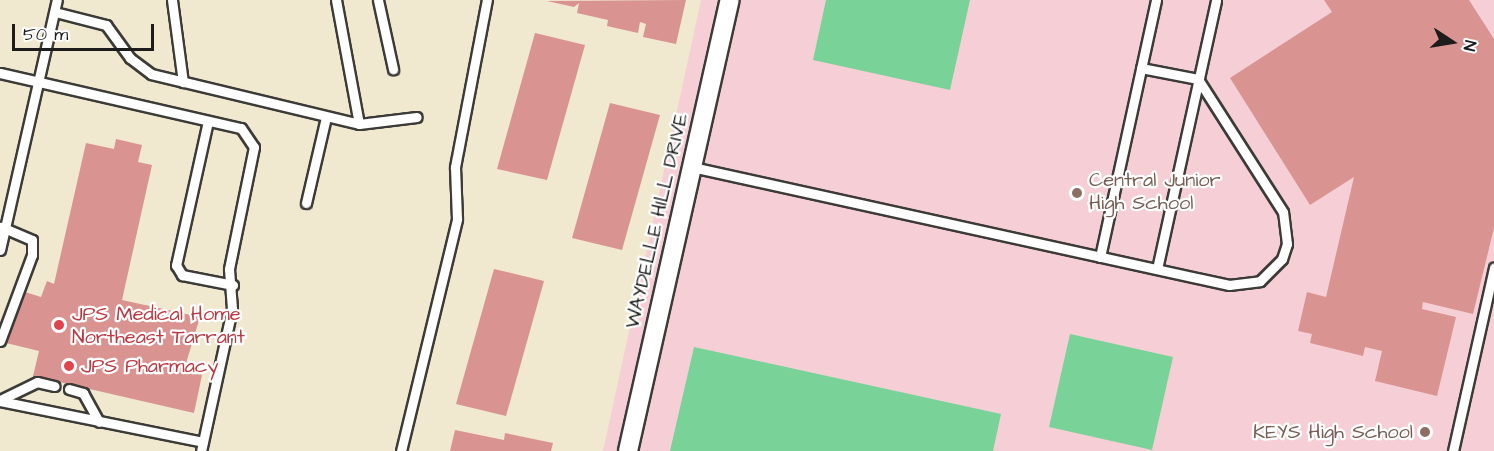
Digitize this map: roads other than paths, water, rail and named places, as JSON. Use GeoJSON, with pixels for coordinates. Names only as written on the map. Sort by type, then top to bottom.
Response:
{"type":"FeatureCollection","features":[{"type":"Feature","properties":{"kind":"street","name":"WAYDELLE HILL DRIVE"},"geometry":{"type":"LineString","coordinates":[[628,451],[730,0]]}},
{"type":"Feature","properties":{"kind":"lane"},"geometry":{"type":"LineString","coordinates":[[0,250],[3,227],[57,0]]}},
{"type":"Feature","properties":{"kind":"lane"},"geometry":{"type":"LineString","coordinates":[[172,0],[183,82]]}},
{"type":"Feature","properties":{"kind":"lane"},"geometry":{"type":"LineString","coordinates":[[336,0],[359,124]]}},
{"type":"Feature","properties":{"kind":"lane"},"geometry":{"type":"LineString","coordinates":[[378,0],[393,69]]}},
{"type":"Feature","properties":{"kind":"lane"},"geometry":{"type":"LineString","coordinates":[[401,451],[457,219],[455,167],[487,0]]}},
{"type":"Feature","properties":{"kind":"lane"},"geometry":{"type":"LineString","coordinates":[[1100,257],[1156,0]]}},
{"type":"Feature","properties":{"kind":"lane"},"geometry":{"type":"LineString","coordinates":[[1156,269],[1216,0]]}},
{"type":"Feature","properties":{"kind":"lane"},"geometry":{"type":"LineString","coordinates":[[55,12],[106,25],[130,58],[151,74],[359,124],[417,117]]}},
{"type":"Feature","properties":{"kind":"lane"},"geometry":{"type":"LineString","coordinates":[[692,167],[1100,257],[1244,286],[1273,272],[1287,244],[1283,213],[1198,79],[1142,68]]}},
{"type":"Feature","properties":{"kind":"lane"},"geometry":{"type":"LineString","coordinates":[[0,73],[241,128],[254,147],[229,269],[233,285],[232,309],[202,446],[0,400]]}},
{"type":"Feature","properties":{"kind":"lane"},"geometry":{"type":"LineString","coordinates":[[306,203],[326,117]]}},
{"type":"Feature","properties":{"kind":"lane"},"geometry":{"type":"LineString","coordinates":[[208,121],[176,265],[182,275],[233,285]]}},
{"type":"Feature","properties":{"kind":"lane"},"geometry":{"type":"LineString","coordinates":[[0,341],[32,255],[32,240],[3,227]]}},
{"type":"Feature","properties":{"kind":"lane"},"geometry":{"type":"LineString","coordinates":[[1453,451],[1494,268]]}},
{"type":"Feature","properties":{"kind":"lane"},"geometry":{"type":"LineString","coordinates":[[0,400],[37,382],[55,386]]}},
{"type":"Feature","properties":{"kind":"lane"},"geometry":{"type":"LineString","coordinates":[[69,389],[83,393],[99,422]]}},
{"type":"Feature","properties":{"kind":"place","name":"Central Junior High School"},"geometry":{"type":"Point","coordinates":[1077,193]}},
{"type":"Feature","properties":{"kind":"place","name":"JPS Medical Home Northeast Tarrant"},"geometry":{"type":"Point","coordinates":[59,325]}},
{"type":"Feature","properties":{"kind":"place","name":"JPS Pharmacy"},"geometry":{"type":"Point","coordinates":[69,366]}},
{"type":"Feature","properties":{"kind":"place","name":"KEYS High School"},"geometry":{"type":"Point","coordinates":[1425,432]}}]}
